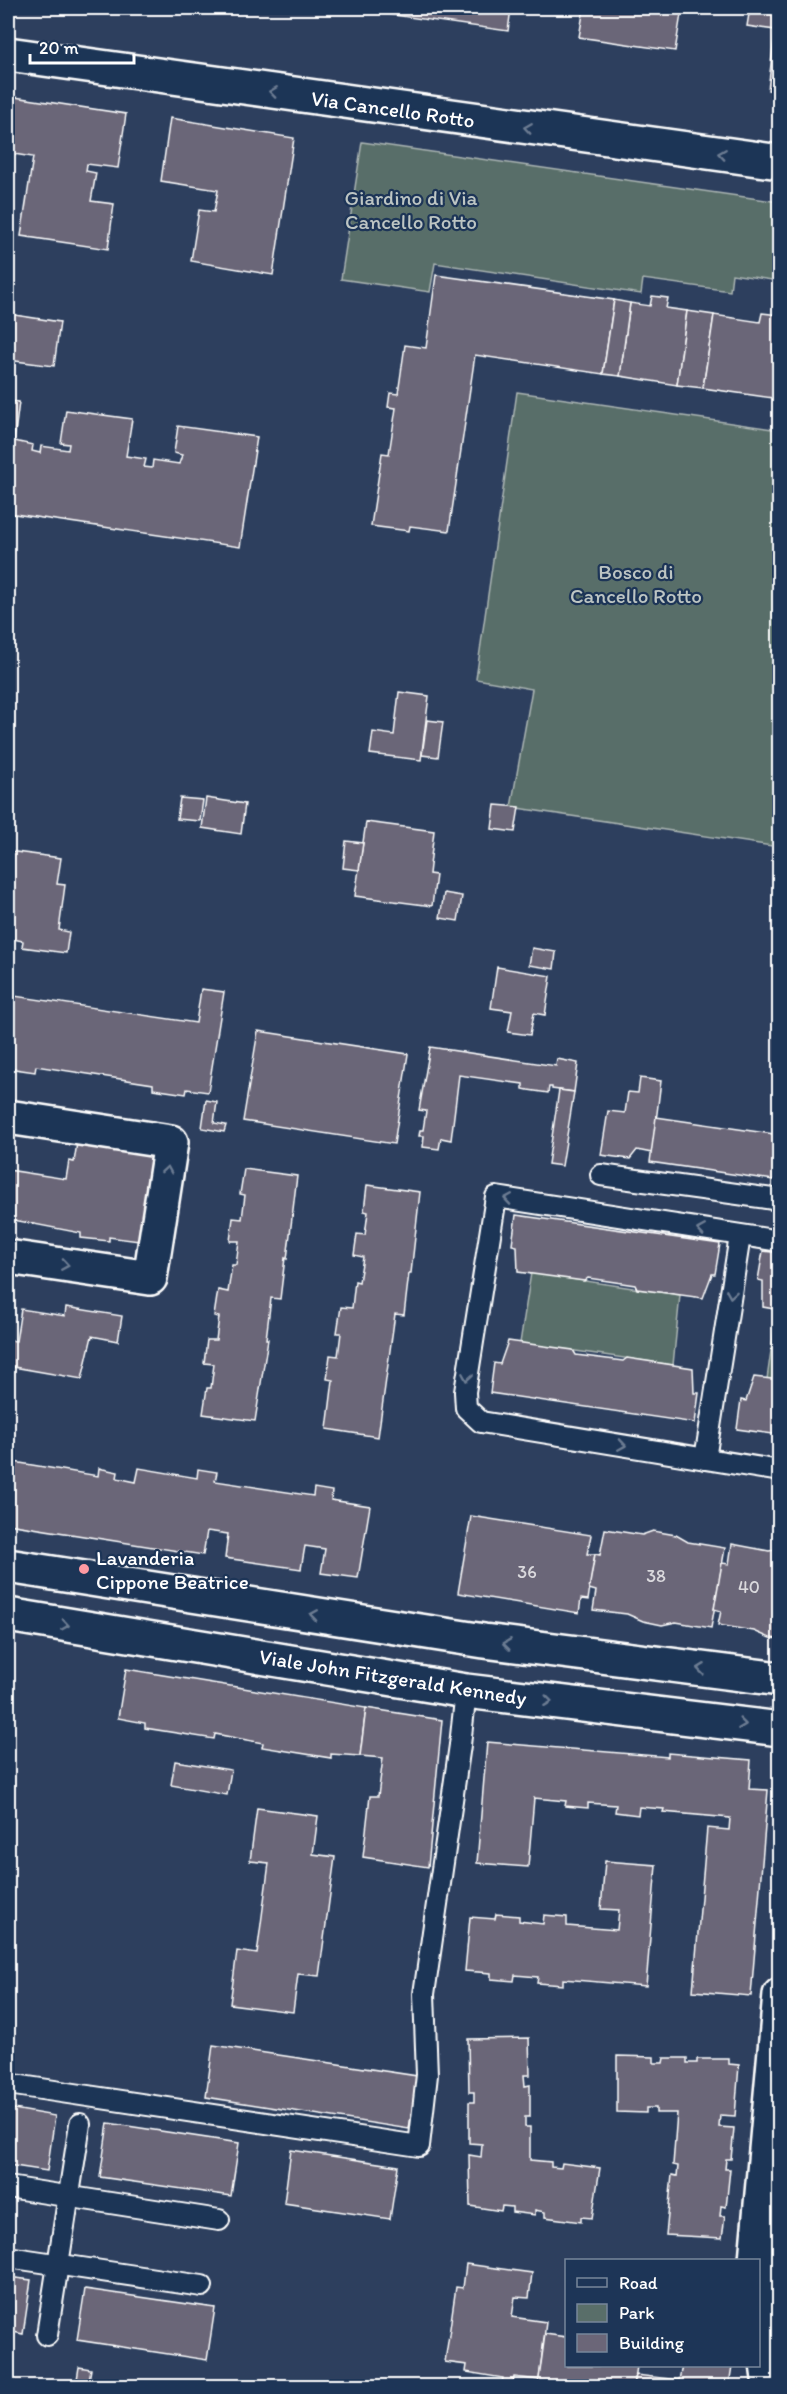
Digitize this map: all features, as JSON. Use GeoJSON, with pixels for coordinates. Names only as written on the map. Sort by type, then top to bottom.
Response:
{"type":"FeatureCollection","features":[{"type":"Feature","properties":{"kind":"street","name":"Via Cancello Rotto"},"geometry":{"type":"LineString","coordinates":[[8,54],[780,162]]}},
{"type":"Feature","properties":{"kind":"street"},"geometry":{"type":"LineString","coordinates":[[8,1117],[171,1142],[150,1278],[8,1257]]}},
{"type":"Feature","properties":{"kind":"street"},"geometry":{"type":"LineString","coordinates":[[8,1566],[484,1641],[780,1679]]}},
{"type":"Feature","properties":{"kind":"street","name":"Viale John Fitzgerald Kennedy"},"geometry":{"type":"LineString","coordinates":[[8,1615],[466,1690],[780,1729]]}},
{"type":"Feature","properties":{"kind":"street"},"geometry":{"type":"LineString","coordinates":[[756,2259],[780,1995]]}},
{"type":"Feature","properties":{"kind":"street"},"geometry":{"type":"LineString","coordinates":[[760,2271],[780,2274]]}},
{"type":"Feature","properties":{"kind":"street"},"geometry":{"type":"LineString","coordinates":[[760,2306],[770,2386]]}},
{"type":"Feature","properties":{"kind":"lane"},"geometry":{"type":"LineString","coordinates":[[601,1175],[780,1200]]}},
{"type":"Feature","properties":{"kind":"lane"},"geometry":{"type":"LineString","coordinates":[[780,1241],[496,1197],[465,1392],[466,1408],[481,1422],[780,1471]]}},
{"type":"Feature","properties":{"kind":"lane"},"geometry":{"type":"LineString","coordinates":[[705,1459],[740,1236]]}},
{"type":"Feature","properties":{"kind":"lane"},"geometry":{"type":"LineString","coordinates":[[8,2084],[420,2146],[427,2075],[424,1994],[466,1690]]}},
{"type":"Feature","properties":{"kind":"lane"},"geometry":{"type":"LineString","coordinates":[[47,2335],[80,2124]]}},
{"type":"Feature","properties":{"kind":"lane"},"geometry":{"type":"LineString","coordinates":[[8,2187],[219,2220]]}},
{"type":"Feature","properties":{"kind":"lane"},"geometry":{"type":"LineString","coordinates":[[8,2257],[202,2286]]}},
{"type":"Feature","properties":{"kind":"green space","name":"Giardino di Via Cancello Rotto"},"geometry":{"type":"Polygon","coordinates":[[[362,142],[779,202],[779,281],[732,274],[730,291],[643,279],[641,294],[435,263],[430,292],[341,279],[362,142]]]}},
{"type":"Feature","properties":{"kind":"green space","name":"Bosco di Cancello Rotto"},"geometry":{"type":"Polygon","coordinates":[[[517,392],[779,430],[779,847],[511,807],[532,689],[476,679],[517,392]]]}},
{"type":"Feature","properties":{"kind":"green space"},"geometry":{"type":"Polygon","coordinates":[[[531,1273],[680,1295],[673,1365],[520,1343],[531,1273]]]}},
{"type":"Feature","properties":{"kind":"green space"},"geometry":{"type":"Polygon","coordinates":[[[777,1309],[779,1310],[779,1380],[767,1379],[777,1309]]]}},
{"type":"Feature","properties":{"kind":"building"},"geometry":{"type":"Polygon","coordinates":[[[344,8],[511,8],[508,31],[344,8]]]}},
{"type":"Feature","properties":{"kind":"building"},"geometry":{"type":"Polygon","coordinates":[[[584,8],[682,8],[675,51],[579,37],[584,8]]]}},
{"type":"Feature","properties":{"kind":"building"},"geometry":{"type":"Polygon","coordinates":[[[750,8],[780,8],[780,91],[768,90],[775,30],[747,26],[750,8]]]}},
{"type":"Feature","properties":{"kind":"building"},"geometry":{"type":"Polygon","coordinates":[[[8,96],[126,114],[118,168],[87,164],[86,171],[96,173],[91,201],[114,204],[108,249],[21,236],[33,157],[8,153],[8,96]]]}},
{"type":"Feature","properties":{"kind":"building"},"geometry":{"type":"Polygon","coordinates":[[[170,118],[294,138],[273,275],[191,261],[199,210],[214,212],[218,190],[161,181],[170,118]]]}},
{"type":"Feature","properties":{"kind":"building"},"geometry":{"type":"Polygon","coordinates":[[[436,275],[614,300],[603,374],[475,355],[449,531],[410,526],[409,531],[371,526],[382,453],[389,454],[396,408],[388,407],[390,393],[398,394],[405,345],[426,348],[436,275]]]}},
{"type":"Feature","properties":{"kind":"building"},"geometry":{"type":"Polygon","coordinates":[[[652,296],[668,298],[666,308],[687,311],[677,385],[620,376],[630,303],[650,306],[652,296]]]}},
{"type":"Feature","properties":{"kind":"building"},"geometry":{"type":"Polygon","coordinates":[[[614,300],[630,303],[620,376],[603,374],[614,300]]]}},
{"type":"Feature","properties":{"kind":"building"},"geometry":{"type":"Polygon","coordinates":[[[687,311],[714,315],[703,388],[677,385],[687,311]]]}},
{"type":"Feature","properties":{"kind":"building"},"geometry":{"type":"Polygon","coordinates":[[[762,313],[779,315],[780,399],[703,388],[714,315],[760,322],[762,313]]]}},
{"type":"Feature","properties":{"kind":"building"},"geometry":{"type":"Polygon","coordinates":[[[8,314],[60,322],[54,366],[8,360],[8,314]]]}},
{"type":"Feature","properties":{"kind":"building"},"geometry":{"type":"Polygon","coordinates":[[[8,401],[19,402],[14,441],[33,445],[32,451],[40,453],[41,446],[68,450],[69,444],[61,443],[66,410],[132,419],[126,456],[146,459],[144,467],[152,468],[153,460],[179,464],[182,455],[174,453],[178,426],[257,437],[240,547],[8,513],[8,401]]]}},
{"type":"Feature","properties":{"kind":"building"},"geometry":{"type":"Polygon","coordinates":[[[399,692],[429,696],[421,760],[370,754],[373,732],[394,735],[399,692]]]}},
{"type":"Feature","properties":{"kind":"building"},"geometry":{"type":"Polygon","coordinates":[[[427,720],[443,722],[438,757],[422,755],[427,720]]]}},
{"type":"Feature","properties":{"kind":"building"},"geometry":{"type":"Polygon","coordinates":[[[180,798],[203,800],[200,821],[177,819],[180,798]]]}},
{"type":"Feature","properties":{"kind":"building"},"geometry":{"type":"Polygon","coordinates":[[[206,798],[245,804],[241,834],[202,828],[206,798]]]}},
{"type":"Feature","properties":{"kind":"building"},"geometry":{"type":"Polygon","coordinates":[[[495,805],[519,807],[515,832],[492,829],[495,805]]]}},
{"type":"Feature","properties":{"kind":"building"},"geometry":{"type":"Polygon","coordinates":[[[366,822],[434,831],[429,874],[436,875],[432,906],[355,896],[366,822]]]}},
{"type":"Feature","properties":{"kind":"building"},"geometry":{"type":"Polygon","coordinates":[[[346,841],[363,843],[359,870],[343,868],[346,841]]]}},
{"type":"Feature","properties":{"kind":"building"},"geometry":{"type":"Polygon","coordinates":[[[8,851],[61,858],[57,884],[65,885],[59,930],[69,932],[66,953],[22,947],[23,941],[13,939],[13,945],[8,945],[8,851]]]}},
{"type":"Feature","properties":{"kind":"building"},"geometry":{"type":"Polygon","coordinates":[[[444,893],[462,896],[458,921],[440,918],[444,893]]]}},
{"type":"Feature","properties":{"kind":"building"},"geometry":{"type":"Polygon","coordinates":[[[532,948],[556,952],[554,969],[529,965],[532,948]]]}},
{"type":"Feature","properties":{"kind":"building"},"geometry":{"type":"Polygon","coordinates":[[[497,967],[551,976],[545,1015],[534,1013],[530,1035],[508,1032],[512,1011],[491,1008],[497,967]]]}},
{"type":"Feature","properties":{"kind":"building"},"geometry":{"type":"Polygon","coordinates":[[[201,989],[224,992],[208,1092],[187,1089],[186,1094],[153,1089],[153,1084],[36,1066],[35,1072],[8,1068],[8,995],[196,1023],[201,989]]]}},
{"type":"Feature","properties":{"kind":"building"},"geometry":{"type":"Polygon","coordinates":[[[258,1031],[408,1054],[394,1144],[243,1121],[258,1031]]]}},
{"type":"Feature","properties":{"kind":"building"},"geometry":{"type":"Polygon","coordinates":[[[430,1047],[556,1066],[557,1059],[578,1063],[574,1092],[549,1087],[548,1093],[523,1089],[523,1084],[459,1075],[451,1140],[441,1138],[439,1149],[423,1147],[424,1136],[419,1136],[420,1130],[423,1130],[426,1111],[419,1110],[430,1047]]]}},
{"type":"Feature","properties":{"kind":"building"},"geometry":{"type":"Polygon","coordinates":[[[640,1078],[661,1081],[652,1153],[637,1150],[630,1159],[601,1155],[608,1111],[625,1113],[628,1092],[638,1093],[640,1078]]]}},
{"type":"Feature","properties":{"kind":"building"},"geometry":{"type":"Polygon","coordinates":[[[559,1090],[574,1092],[562,1166],[548,1164],[559,1090]]]}},
{"type":"Feature","properties":{"kind":"building"},"geometry":{"type":"Polygon","coordinates":[[[206,1100],[217,1102],[214,1123],[226,1125],[224,1132],[202,1128],[206,1100]]]}},
{"type":"Feature","properties":{"kind":"building"},"geometry":{"type":"Polygon","coordinates":[[[656,1117],[780,1135],[780,1181],[650,1162],[656,1117]]]}},
{"type":"Feature","properties":{"kind":"building"},"geometry":{"type":"Polygon","coordinates":[[[77,1143],[153,1154],[139,1241],[109,1237],[109,1241],[81,1238],[81,1233],[8,1219],[8,1170],[66,1179],[69,1161],[74,1162],[77,1143]]]}},
{"type":"Feature","properties":{"kind":"building"},"geometry":{"type":"Polygon","coordinates":[[[244,1169],[297,1176],[280,1299],[271,1298],[266,1339],[268,1339],[255,1421],[203,1414],[207,1388],[211,1388],[214,1364],[204,1363],[207,1340],[216,1340],[219,1317],[214,1316],[218,1290],[228,1292],[232,1265],[236,1265],[239,1241],[230,1241],[233,1218],[242,1219],[245,1195],[240,1194],[244,1169]]]}},
{"type":"Feature","properties":{"kind":"building"},"geometry":{"type":"Polygon","coordinates":[[[367,1185],[420,1192],[404,1315],[395,1314],[378,1437],[327,1429],[333,1380],[327,1379],[330,1355],[338,1356],[341,1333],[337,1333],[341,1307],[352,1308],[355,1281],[359,1282],[363,1257],[354,1255],[357,1234],[365,1235],[368,1212],[364,1211],[367,1185]]]}},
{"type":"Feature","properties":{"kind":"building"},"geometry":{"type":"Polygon","coordinates":[[[516,1215],[720,1244],[715,1274],[712,1274],[703,1298],[637,1289],[635,1285],[588,1278],[584,1281],[518,1272],[517,1246],[512,1245],[516,1215]]]}},
{"type":"Feature","properties":{"kind":"building"},"geometry":{"type":"Polygon","coordinates":[[[763,1251],[780,1253],[780,1310],[763,1307],[763,1281],[758,1280],[763,1251]]]}},
{"type":"Feature","properties":{"kind":"building"},"geometry":{"type":"Polygon","coordinates":[[[66,1307],[122,1316],[118,1341],[92,1336],[82,1379],[8,1366],[8,1340],[16,1341],[21,1309],[65,1316],[66,1307]]]}},
{"type":"Feature","properties":{"kind":"building"},"geometry":{"type":"Polygon","coordinates":[[[508,1341],[573,1350],[576,1355],[623,1361],[627,1358],[693,1368],[694,1393],[699,1393],[695,1423],[490,1393],[494,1363],[500,1364],[508,1341]]]}},
{"type":"Feature","properties":{"kind":"building"},"geometry":{"type":"Polygon","coordinates":[[[754,1377],[780,1380],[780,1435],[737,1429],[741,1400],[746,1401],[754,1377]]]}},
{"type":"Feature","properties":{"kind":"building"},"geometry":{"type":"Polygon","coordinates":[[[8,1461],[98,1476],[99,1468],[118,1472],[117,1478],[136,1482],[139,1468],[197,1478],[198,1469],[217,1472],[215,1481],[313,1496],[314,1488],[332,1491],[331,1500],[370,1506],[358,1578],[321,1573],[325,1549],[305,1546],[301,1569],[225,1558],[228,1534],[207,1531],[203,1555],[8,1524],[8,1461]]]}},
{"type":"Feature","properties":{"kind":"building"},"geometry":{"type":"Polygon","coordinates":[[[471,1516],[591,1535],[587,1554],[595,1554],[588,1600],[581,1599],[579,1613],[458,1593],[471,1516]]]}},
{"type":"Feature","properties":{"kind":"building"},"geometry":{"type":"Polygon","coordinates":[[[605,1529],[642,1535],[653,1531],[676,1535],[688,1542],[725,1548],[711,1628],[676,1622],[662,1625],[643,1621],[627,1614],[593,1610],[596,1591],[589,1589],[595,1554],[600,1555],[605,1529]]]}},
{"type":"Feature","properties":{"kind":"building"},"geometry":{"type":"Polygon","coordinates":[[[732,1544],[769,1551],[780,1549],[780,1639],[770,1638],[754,1631],[718,1625],[721,1611],[714,1609],[722,1563],[729,1564],[732,1544]]]}},
{"type":"Feature","properties":{"kind":"building"},"geometry":{"type":"Polygon","coordinates":[[[126,1669],[366,1708],[360,1756],[331,1754],[331,1758],[262,1747],[263,1743],[215,1734],[214,1739],[145,1728],[145,1723],[118,1718],[126,1669]]]}},
{"type":"Feature","properties":{"kind":"building"},"geometry":{"type":"Polygon","coordinates":[[[366,1708],[442,1720],[428,1867],[363,1857],[370,1796],[378,1796],[383,1758],[360,1756],[366,1708]]]}},
{"type":"Feature","properties":{"kind":"building"},"geometry":{"type":"Polygon","coordinates":[[[487,1742],[668,1757],[668,1753],[751,1760],[749,1789],[768,1790],[751,1996],[693,1991],[707,1828],[729,1830],[730,1818],[663,1812],[664,1809],[639,1807],[638,1815],[615,1812],[616,1805],[588,1803],[588,1808],[565,1806],[566,1801],[534,1798],[528,1867],[477,1863],[487,1742]]]}},
{"type":"Feature","properties":{"kind":"building"},"geometry":{"type":"Polygon","coordinates":[[[175,1761],[231,1770],[227,1795],[171,1785],[175,1761]]]}},
{"type":"Feature","properties":{"kind":"building"},"geometry":{"type":"Polygon","coordinates":[[[257,1808],[318,1816],[313,1854],[335,1857],[319,1976],[298,1974],[293,2012],[230,2004],[237,1951],[257,1954],[269,1863],[250,1861],[257,1808]]]}},
{"type":"Feature","properties":{"kind":"building"},"geometry":{"type":"Polygon","coordinates":[[[605,1861],[656,1865],[646,1986],[563,1979],[563,1985],[537,1983],[538,1977],[515,1975],[514,1981],[491,1979],[491,1973],[465,1971],[470,1917],[495,1919],[496,1914],[519,1916],[519,1921],[543,1924],[544,1915],[567,1917],[567,1926],[617,1930],[619,1910],[601,1909],[605,1861]]]}},
{"type":"Feature","properties":{"kind":"building"},"geometry":{"type":"Polygon","coordinates":[[[529,2038],[530,2075],[524,2075],[525,2086],[530,2085],[530,2117],[525,2117],[525,2127],[530,2127],[530,2160],[551,2162],[551,2167],[561,2168],[562,2163],[600,2168],[592,2218],[581,2217],[581,2222],[545,2217],[545,2212],[535,2210],[535,2215],[512,2212],[512,2207],[502,2206],[501,2211],[470,2206],[469,2155],[481,2157],[482,2144],[469,2143],[469,2102],[474,2102],[474,2092],[469,2092],[468,2039],[529,2038]]]}},
{"type":"Feature","properties":{"kind":"building"},"geometry":{"type":"Polygon","coordinates":[[[213,2045],[417,2076],[409,2129],[206,2097],[213,2045]]]}},
{"type":"Feature","properties":{"kind":"building"},"geometry":{"type":"Polygon","coordinates":[[[617,2056],[654,2057],[654,2063],[663,2063],[664,2058],[687,2058],[687,2063],[697,2063],[697,2059],[729,2059],[729,2064],[739,2065],[735,2116],[720,2115],[719,2127],[734,2128],[731,2159],[726,2159],[725,2169],[730,2169],[726,2207],[721,2206],[720,2216],[725,2216],[722,2238],[666,2235],[672,2175],[677,2176],[678,2166],[673,2165],[677,2113],[656,2113],[656,2108],[646,2108],[646,2113],[617,2112],[617,2056]]]}},
{"type":"Feature","properties":{"kind":"building"},"geometry":{"type":"Polygon","coordinates":[[[8,2108],[55,2116],[47,2171],[8,2165],[8,2108]]]}},
{"type":"Feature","properties":{"kind":"building"},"geometry":{"type":"Polygon","coordinates":[[[108,2123],[239,2143],[231,2196],[100,2177],[108,2123]]]}},
{"type":"Feature","properties":{"kind":"building"},"geometry":{"type":"Polygon","coordinates":[[[291,2150],[398,2166],[390,2219],[284,2203],[291,2150]]]}},
{"type":"Feature","properties":{"kind":"building"},"geometry":{"type":"Polygon","coordinates":[[[466,2264],[532,2273],[529,2298],[515,2297],[512,2317],[546,2322],[539,2380],[514,2377],[513,2383],[502,2382],[503,2378],[466,2372],[467,2365],[445,2362],[456,2287],[463,2288],[466,2264]]]}},
{"type":"Feature","properties":{"kind":"building"},"geometry":{"type":"Polygon","coordinates":[[[8,2277],[31,2280],[23,2334],[8,2331],[8,2277]]]}},
{"type":"Feature","properties":{"kind":"building"},"geometry":{"type":"Polygon","coordinates":[[[85,2289],[215,2308],[207,2360],[77,2340],[85,2289]]]}},
{"type":"Feature","properties":{"kind":"building"},"geometry":{"type":"Polygon","coordinates":[[[545,2334],[565,2337],[565,2367],[637,2367],[634,2386],[538,2386],[545,2334]]]}},
{"type":"Feature","properties":{"kind":"building"},"geometry":{"type":"Polygon","coordinates":[[[79,2367],[91,2369],[88,2386],[76,2386],[79,2367]]]}},
{"type":"Feature","properties":{"kind":"building"},"geometry":{"type":"Polygon","coordinates":[[[682,2367],[732,2367],[729,2385],[735,2386],[634,2386],[636,2375],[679,2380],[682,2367]]]}},
{"type":"Feature","properties":{"kind":"place","name":"Lavanderia Cippone Beatrice"},"geometry":{"type":"Point","coordinates":[84,1569]}}]}
